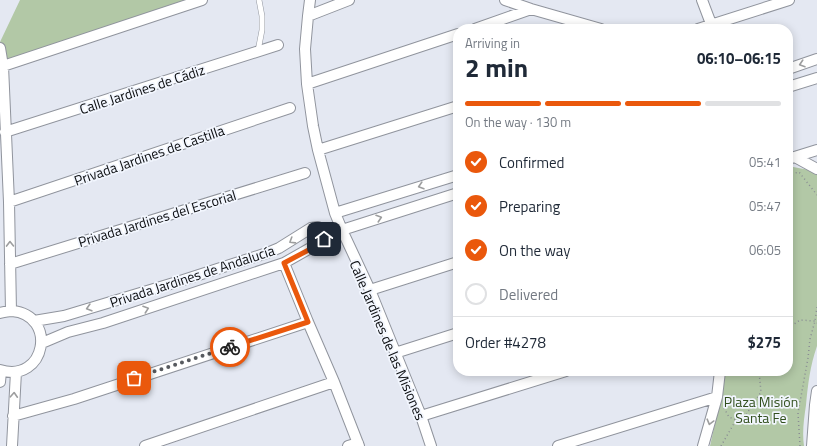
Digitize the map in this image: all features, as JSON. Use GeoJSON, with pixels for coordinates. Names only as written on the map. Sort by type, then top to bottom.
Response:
{"type":"FeatureCollection","features":[{"type":"Feature","properties":{"kind":"street"},"geometry":{"type":"LineString","coordinates":[[1,66],[202,0]]}},
{"type":"Feature","properties":{"kind":"street","name":"Calle Jardines de las Misiones"},"geometry":{"type":"LineString","coordinates":[[310,0],[305,49],[307,84],[318,150],[335,213],[370,290],[421,416],[431,446]]}},
{"type":"Feature","properties":{"kind":"street"},"geometry":{"type":"LineString","coordinates":[[308,16],[349,0]]}},
{"type":"Feature","properties":{"kind":"street"},"geometry":{"type":"LineString","coordinates":[[505,0],[584,24]]}},
{"type":"Feature","properties":{"kind":"street"},"geometry":{"type":"LineString","coordinates":[[702,0],[711,24]]}},
{"type":"Feature","properties":{"kind":"street"},"geometry":{"type":"LineString","coordinates":[[721,24],[789,0]]}},
{"type":"Feature","properties":{"kind":"street"},"geometry":{"type":"LineString","coordinates":[[489,24],[531,9]]}},
{"type":"Feature","properties":{"kind":"street"},"geometry":{"type":"LineString","coordinates":[[307,84],[453,36]]}},
{"type":"Feature","properties":{"kind":"street","name":"Calle Jardines de Cádiz"},"geometry":{"type":"LineString","coordinates":[[5,132],[278,45]]}},
{"type":"Feature","properties":{"kind":"street"},"geometry":{"type":"LineString","coordinates":[[0,48],[9,202],[11,311]]}},
{"type":"Feature","properties":{"kind":"street"},"geometry":{"type":"LineString","coordinates":[[793,67],[817,59]]}},
{"type":"Feature","properties":{"kind":"street"},"geometry":{"type":"LineString","coordinates":[[793,85],[817,78]]}},
{"type":"Feature","properties":{"kind":"street","name":"Privada Jardines de Castilla"},"geometry":{"type":"LineString","coordinates":[[9,202],[290,108]]}},
{"type":"Feature","properties":{"kind":"street"},"geometry":{"type":"LineString","coordinates":[[318,150],[453,108]]}},
{"type":"Feature","properties":{"kind":"street"},"geometry":{"type":"LineString","coordinates":[[793,158],[817,150]]}},
{"type":"Feature","properties":{"kind":"street"},"geometry":{"type":"LineString","coordinates":[[793,158],[817,169]]}},
{"type":"Feature","properties":{"kind":"street","name":"Privada Jardines del Escorial"},"geometry":{"type":"LineString","coordinates":[[10,264],[305,173]]}},
{"type":"Feature","properties":{"kind":"street"},"geometry":{"type":"LineString","coordinates":[[335,213],[453,177]]}},
{"type":"Feature","properties":{"kind":"street"},"geometry":{"type":"LineString","coordinates":[[342,230],[453,195]]}},
{"type":"Feature","properties":{"kind":"street","name":"Privada Jardines de Andalucía"},"geometry":{"type":"LineString","coordinates":[[34,321],[64,316],[267,253],[279,248],[311,228],[318,227],[324,233],[321,242],[284,263],[103,323],[68,332],[42,343]]}},
{"type":"Feature","properties":{"kind":"street"},"geometry":{"type":"LineString","coordinates":[[284,263],[334,382],[355,445]]}},
{"type":"Feature","properties":{"kind":"street"},"geometry":{"type":"LineString","coordinates":[[370,290],[453,264]]}},
{"type":"Feature","properties":{"kind":"street"},"geometry":{"type":"LineString","coordinates":[[0,313],[11,311],[24,314],[34,321],[40,331],[42,343],[40,353],[34,362],[26,369],[0,374]]}},
{"type":"Feature","properties":{"kind":"street"},"geometry":{"type":"LineString","coordinates":[[13,416],[74,399],[308,322]]}},
{"type":"Feature","properties":{"kind":"street"},"geometry":{"type":"LineString","coordinates":[[395,353],[453,335]]}},
{"type":"Feature","properties":{"kind":"street"},"geometry":{"type":"LineString","coordinates":[[12,446],[16,372]]}},
{"type":"Feature","properties":{"kind":"street"},"geometry":{"type":"LineString","coordinates":[[421,416],[550,376]]}},
{"type":"Feature","properties":{"kind":"street"},"geometry":{"type":"LineString","coordinates":[[703,446],[717,397],[719,376]]}},
{"type":"Feature","properties":{"kind":"street"},"geometry":{"type":"LineString","coordinates":[[145,446],[334,382]]}},
{"type":"Feature","properties":{"kind":"street"},"geometry":{"type":"LineString","coordinates":[[812,446],[815,434],[817,391]]}},
{"type":"Feature","properties":{"kind":"street"},"geometry":{"type":"LineString","coordinates":[[558,446],[717,397]]}},
{"type":"Feature","properties":{"kind":"lane"},"geometry":{"type":"LineString","coordinates":[[258,51],[262,30],[262,16],[259,0]]}},
{"type":"Feature","properties":{"kind":"path"},"geometry":{"type":"LineString","coordinates":[[793,174],[799,172],[817,195]]}},
{"type":"Feature","properties":{"kind":"path"},"geometry":{"type":"LineString","coordinates":[[800,446],[798,412],[817,307]]}},
{"type":"Feature","properties":{"kind":"path"},"geometry":{"type":"LineString","coordinates":[[793,325],[800,320],[815,321],[817,323]]}},
{"type":"Feature","properties":{"kind":"path"},"geometry":{"type":"LineString","coordinates":[[717,397],[728,417],[742,421],[761,392],[759,376]]}},
{"type":"Feature","properties":{"kind":"path"},"geometry":{"type":"LineString","coordinates":[[721,446],[736,420]]}},
{"type":"Feature","properties":{"kind":"green space"},"geometry":{"type":"Polygon","coordinates":[[[20,0],[202,0],[3,66],[0,42],[20,0]]]}},
{"type":"Feature","properties":{"kind":"green space","name":"Plaza Misión Santa Fe"},"geometry":{"type":"Polygon","coordinates":[[[793,167],[809,170],[817,174],[817,346],[809,382],[803,436],[804,446],[710,446],[724,376],[793,376],[793,167]]]}},
{"type":"Feature","properties":{"kind":"way so far"},"geometry":{"type":"LineString","coordinates":[[134,378],[230,347]]}},
{"type":"Feature","properties":{"kind":"route"},"geometry":{"type":"LineString","coordinates":[[230,347],[308,322],[284,263],[318,245],[324,239]]}}]}
